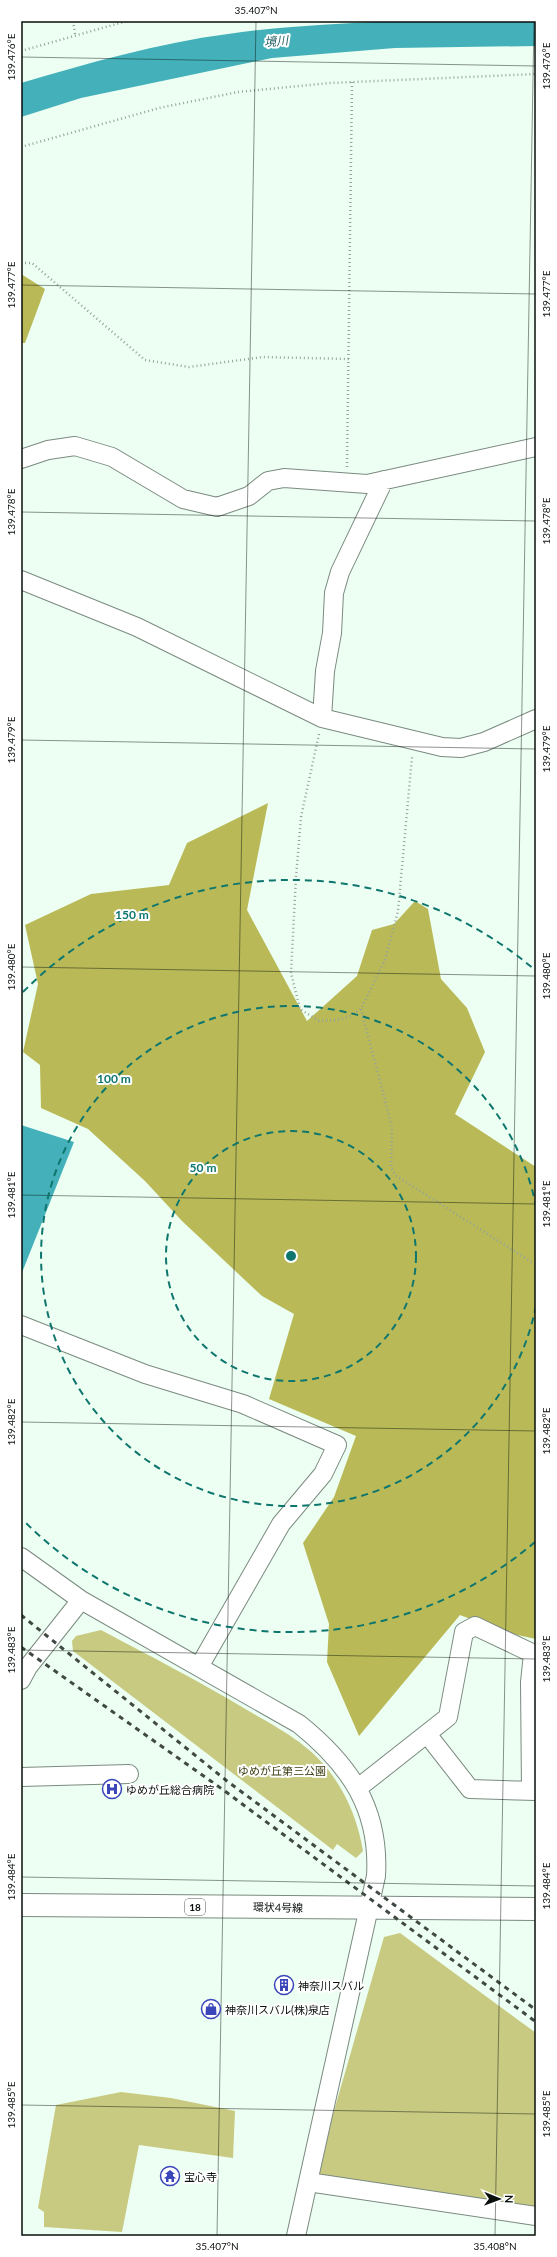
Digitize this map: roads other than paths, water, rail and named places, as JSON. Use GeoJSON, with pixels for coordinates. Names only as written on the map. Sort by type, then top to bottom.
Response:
{"type":"FeatureCollection","features":[{"type":"Feature","properties":{"kind":"main road","name":"環状4号線"},"geometry":{"type":"LineString","coordinates":[[21,1905],[536,1909]]}},
{"type":"Feature","properties":{"kind":"street"},"geometry":{"type":"LineString","coordinates":[[21,459],[48,450],[75,446],[112,457],[183,499],[217,506],[249,496],[268,481],[284,478],[367,484],[536,446]]}},
{"type":"Feature","properties":{"kind":"street"},"geometry":{"type":"LineString","coordinates":[[322,718],[325,671],[332,633],[334,593],[340,572],[384,480]]}},
{"type":"Feature","properties":{"kind":"street"},"geometry":{"type":"LineString","coordinates":[[21,580],[137,627],[322,718],[442,747],[461,748],[484,742],[536,719]]}},
{"type":"Feature","properties":{"kind":"street"},"geometry":{"type":"LineString","coordinates":[[21,1325],[145,1374],[243,1404],[337,1445],[323,1474],[281,1524],[199,1667]]}},
{"type":"Feature","properties":{"kind":"street"},"geometry":{"type":"LineString","coordinates":[[21,1558],[81,1600],[299,1724],[323,1744],[358,1788],[373,1825],[376,1846],[376,1876],[296,2236]]}},
{"type":"Feature","properties":{"kind":"street"},"geometry":{"type":"LineString","coordinates":[[21,1680],[28,1667],[81,1600]]}},
{"type":"Feature","properties":{"kind":"street"},"geometry":{"type":"LineString","coordinates":[[358,1788],[448,1717],[464,1632],[475,1626],[535,1654],[530,1682],[534,1791],[470,1789],[427,1734]]}},
{"type":"Feature","properties":{"kind":"street"},"geometry":{"type":"LineString","coordinates":[[21,1777],[129,1774]]}},
{"type":"Feature","properties":{"kind":"street"},"geometry":{"type":"LineString","coordinates":[[308,2182],[536,2216]]}},
{"type":"Feature","properties":{"kind":"water","name":"境川"},"geometry":{"type":"Polygon","coordinates":[[[392,21],[536,21],[536,46],[395,48],[272,58],[81,98],[21,117],[21,83],[124,54],[202,38],[248,31],[392,21]]]}},
{"type":"Feature","properties":{"kind":"water"},"geometry":{"type":"Polygon","coordinates":[[[21,1125],[74,1142],[21,1275],[21,1125]]]}},
{"type":"Feature","properties":{"kind":"railway"},"geometry":{"type":"LineString","coordinates":[[21,1615],[227,1781],[536,2010]]}},
{"type":"Feature","properties":{"kind":"railway"},"geometry":{"type":"LineString","coordinates":[[21,1647],[222,1789],[536,2022]]}},
{"type":"Feature","properties":{"kind":"place","name":"ゆめが丘総合病院"},"geometry":{"type":"Point","coordinates":[112,1789]}},
{"type":"Feature","properties":{"kind":"place","name":"神奈川スバル"},"geometry":{"type":"Point","coordinates":[284,1985]}},
{"type":"Feature","properties":{"kind":"place","name":"神奈川スバル(株)泉店"},"geometry":{"type":"Point","coordinates":[211,2009]}},
{"type":"Feature","properties":{"kind":"place","name":"宝心寺"},"geometry":{"type":"Point","coordinates":[170,2176]}},
{"type":"Feature","properties":{"kind":"park label","name":"ゆめが丘第三公園"},"geometry":{"type":"Point","coordinates":[282,1770]}}]}
